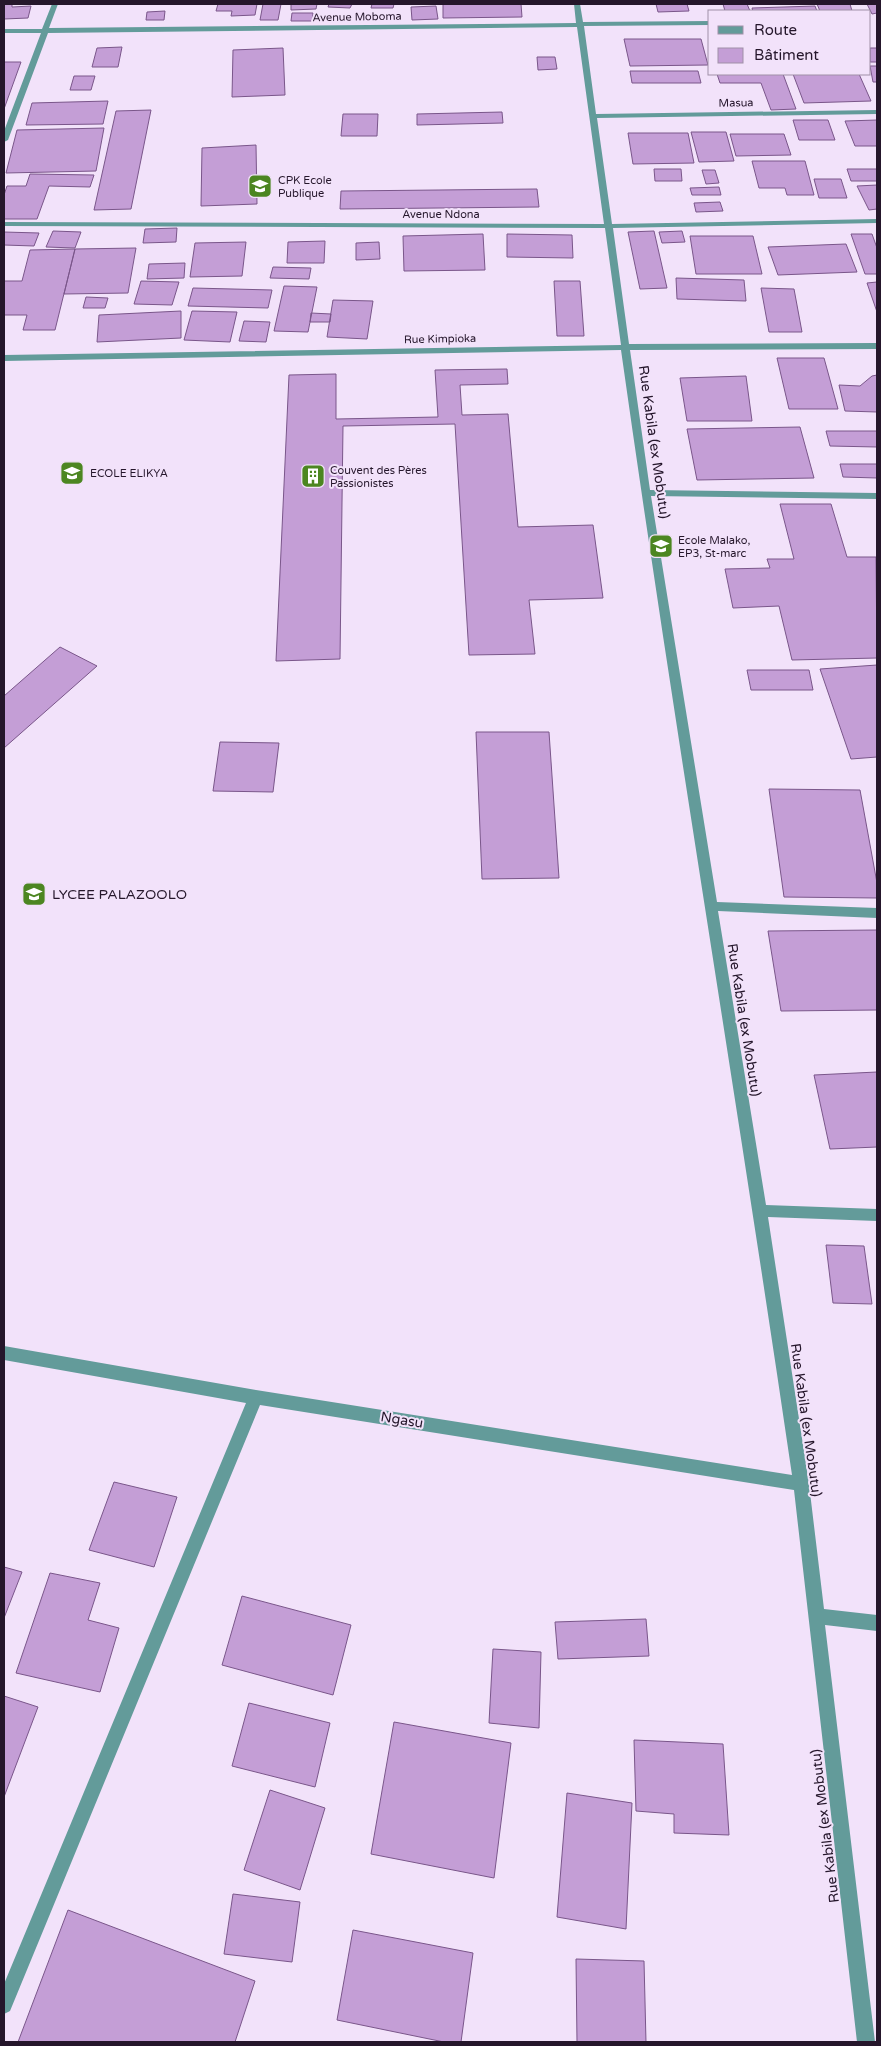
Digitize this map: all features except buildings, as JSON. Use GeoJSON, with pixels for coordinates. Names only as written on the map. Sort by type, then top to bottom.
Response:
{"type":"FeatureCollection","features":[{"type":"Feature","properties":{"kind":"street"},"geometry":{"type":"LineString","coordinates":[[4,140],[7,120],[55,4]]}},
{"type":"Feature","properties":{"kind":"street","name":"Rue Kabila (ex Mobutu)"},"geometry":{"type":"LineString","coordinates":[[577,4],[646,493],[710,906],[760,1211],[801,1484],[866,2042]]}},
{"type":"Feature","properties":{"kind":"street","name":"Avenue Moboma"},"geometry":{"type":"LineString","coordinates":[[4,31],[708,23]]}},
{"type":"Feature","properties":{"kind":"street","name":"Masua"},"geometry":{"type":"LineString","coordinates":[[594,116],[877,112]]}},
{"type":"Feature","properties":{"kind":"street","name":"Avenue Ndona"},"geometry":{"type":"LineString","coordinates":[[4,224],[608,226],[877,221]]}},
{"type":"Feature","properties":{"kind":"street","name":"Rue Kimpioka"},"geometry":{"type":"LineString","coordinates":[[4,358],[626,347],[877,346]]}},
{"type":"Feature","properties":{"kind":"street"},"geometry":{"type":"LineString","coordinates":[[646,493],[877,496]]}},
{"type":"Feature","properties":{"kind":"street"},"geometry":{"type":"LineString","coordinates":[[710,906],[877,913]]}},
{"type":"Feature","properties":{"kind":"street"},"geometry":{"type":"LineString","coordinates":[[760,1211],[877,1215]]}},
{"type":"Feature","properties":{"kind":"street","name":"Ngasu"},"geometry":{"type":"LineString","coordinates":[[4,1353],[256,1397],[801,1484]]}},
{"type":"Feature","properties":{"kind":"street"},"geometry":{"type":"LineString","coordinates":[[4,2005],[256,1397]]}},
{"type":"Feature","properties":{"kind":"street"},"geometry":{"type":"LineString","coordinates":[[815,1616],[877,1623]]}},
{"type":"Feature","properties":{"kind":"place","name":"CPK Ecole Publique"},"geometry":{"type":"Point","coordinates":[260,186]}},
{"type":"Feature","properties":{"kind":"place","name":"ECOLE ELIKYA"},"geometry":{"type":"Point","coordinates":[72,473]}},
{"type":"Feature","properties":{"kind":"place","name":"Couvent des Pères Passionistes"},"geometry":{"type":"Point","coordinates":[313,476]}},
{"type":"Feature","properties":{"kind":"place","name":"Ecole Malako, EP3, St-marc"},"geometry":{"type":"Point","coordinates":[661,546]}},
{"type":"Feature","properties":{"kind":"place","name":"LYCEE PALAZOOLO"},"geometry":{"type":"Point","coordinates":[34,894]}}]}
